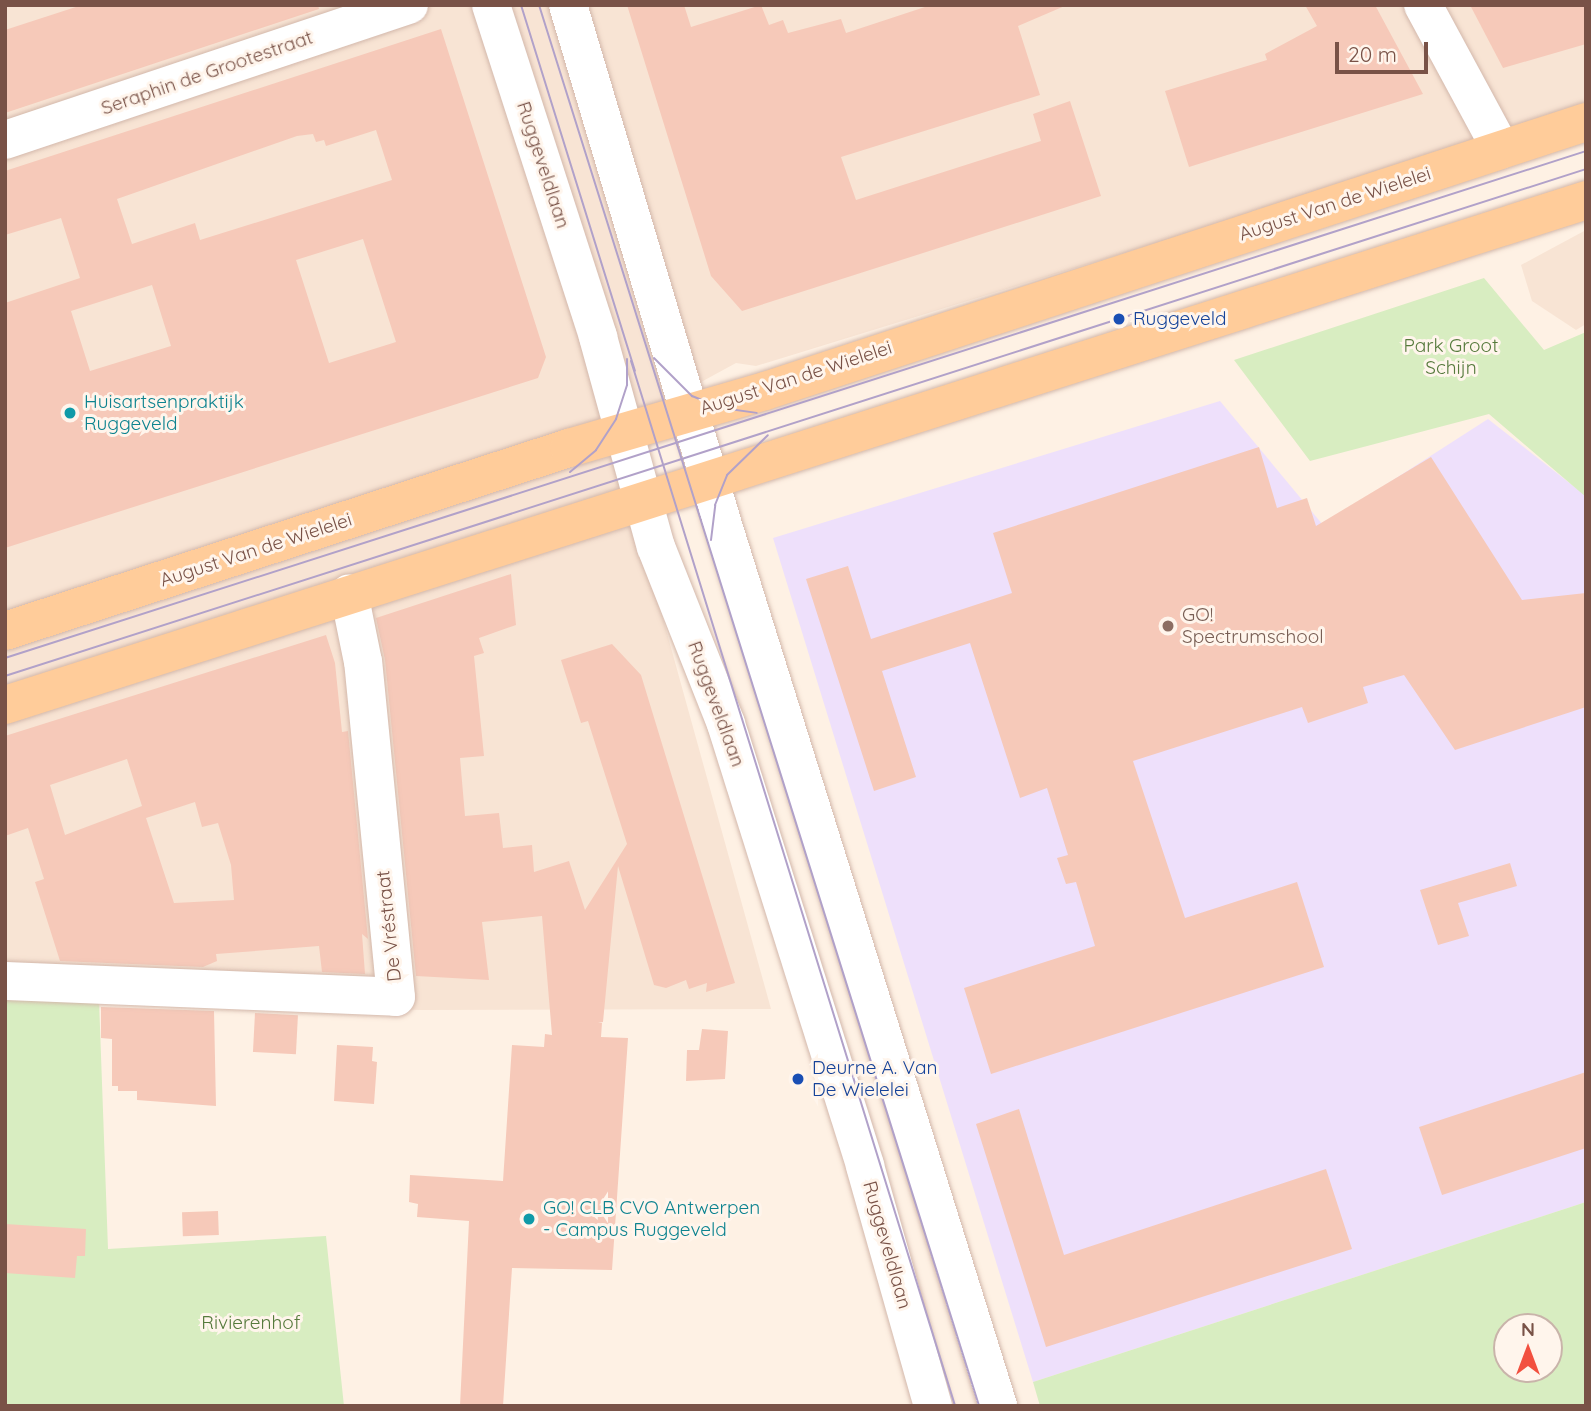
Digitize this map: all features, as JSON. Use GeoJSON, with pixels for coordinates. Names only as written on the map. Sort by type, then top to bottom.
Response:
{"type":"FeatureCollection","features":[{"type":"Feature","properties":{"kind":"main road","name":"August Van de Wielelei"},"geometry":{"type":"LineString","coordinates":[[5,631],[1586,122]]}},
{"type":"Feature","properties":{"kind":"main road"},"geometry":{"type":"LineString","coordinates":[[5,705],[1586,200]]}},
{"type":"Feature","properties":{"kind":"street","name":"Seraphin de Grootestraat"},"geometry":{"type":"LineString","coordinates":[[5,140],[409,5]]}},
{"type":"Feature","properties":{"kind":"street","name":"Ruggeveldlaan"},"geometry":{"type":"LineString","coordinates":[[491,5],[540,149],[643,500],[734,749],[865,1166],[933,1406]]}},
{"type":"Feature","properties":{"kind":"street"},"geometry":{"type":"LineString","coordinates":[[568,5],[711,480],[998,1406]]}},
{"type":"Feature","properties":{"kind":"street"},"geometry":{"type":"LineString","coordinates":[[1423,5],[1501,149]]}},
{"type":"Feature","properties":{"kind":"street","name":"De Vréstraat"},"geometry":{"type":"LineString","coordinates":[[5,981],[396,997],[363,662],[349,593]]}},
{"type":"Feature","properties":{"kind":"shaded area"},"geometry":{"type":"Polygon","coordinates":[[[5,5],[1586,5],[1586,111],[756,366],[736,363],[611,431],[771,1009],[421,1010],[5,996],[5,5]]]}},
{"type":"Feature","properties":{"kind":"shaded area"},"geometry":{"type":"Polygon","coordinates":[[[1586,230],[1586,324],[1576,330],[1532,301],[1521,265],[1586,230]]]}},
{"type":"Feature","properties":{"kind":"shaded area"},"geometry":{"type":"Polygon","coordinates":[[[1220,401],[1323,525],[1488,419],[1586,496],[1586,1202],[1033,1382],[773,538],[1220,401]]]}},
{"type":"Feature","properties":{"kind":"green space","name":"Park Groot Schijn"},"geometry":{"type":"Polygon","coordinates":[[[1484,278],[1544,350],[1586,332],[1586,497],[1489,414],[1310,461],[1234,360],[1484,278]]]}},
{"type":"Feature","properties":{"kind":"green space","name":"Rivierenhof"},"geometry":{"type":"Polygon","coordinates":[[[5,995],[99,1000],[108,1249],[326,1236],[344,1406],[5,1406],[5,995]]]}},
{"type":"Feature","properties":{"kind":"green space"},"geometry":{"type":"Polygon","coordinates":[[[1586,1202],[1586,1406],[1040,1406],[1033,1382],[1586,1202]]]}},
{"type":"Feature","properties":{"kind":"building"},"geometry":{"type":"Polygon","coordinates":[[[82,5],[318,5],[319,9],[5,113],[5,30],[82,5]]]}},
{"type":"Feature","properties":{"kind":"building"},"geometry":{"type":"Polygon","coordinates":[[[627,5],[684,5],[691,27],[761,5],[769,25],[783,20],[788,33],[841,19],[846,33],[931,5],[1067,5],[1018,26],[1040,95],[841,157],[856,200],[1041,141],[1033,114],[1070,101],[1101,196],[742,311],[711,276],[627,5]]]}},
{"type":"Feature","properties":{"kind":"building"},"geometry":{"type":"Polygon","coordinates":[[[1305,5],[1375,5],[1423,94],[1189,167],[1165,91],[1267,60],[1265,54],[1317,26],[1305,5]]]}},
{"type":"Feature","properties":{"kind":"building"},"geometry":{"type":"Polygon","coordinates":[[[1470,5],[1586,5],[1586,44],[1503,68],[1470,5]]]}},
{"type":"Feature","properties":{"kind":"building"},"geometry":{"type":"Polygon","coordinates":[[[441,29],[546,357],[538,378],[5,548],[5,303],[80,278],[61,218],[5,235],[5,171],[441,29]],[[376,130],[326,146],[324,140],[316,142],[313,134],[297,136],[117,199],[132,244],[195,223],[200,240],[392,180],[376,130]],[[363,239],[296,260],[329,363],[396,342],[363,239]],[[152,285],[71,311],[90,371],[171,346],[152,285]]]}},
{"type":"Feature","properties":{"kind":"building"},"geometry":{"type":"Polygon","coordinates":[[[1259,447],[1277,508],[1307,498],[1316,526],[1431,457],[1522,600],[1586,593],[1586,707],[1455,750],[1404,675],[1363,687],[1368,703],[1308,723],[1302,707],[1133,761],[1185,918],[1297,882],[1324,967],[991,1074],[964,988],[1095,946],[1076,882],[1066,884],[1057,858],[1068,855],[1047,788],[1020,798],[970,643],[882,671],[916,777],[874,791],[806,579],[848,566],[871,639],[1012,593],[993,533],[1259,447]]]}},
{"type":"Feature","properties":{"kind":"building"},"geometry":{"type":"Polygon","coordinates":[[[511,574],[516,625],[479,638],[484,653],[474,656],[484,756],[460,758],[465,816],[499,813],[503,848],[532,845],[534,872],[569,861],[585,910],[627,844],[588,721],[581,723],[561,660],[612,644],[641,675],[735,983],[706,992],[707,983],[689,989],[686,980],[666,988],[654,985],[618,866],[603,1022],[598,1023],[602,1023],[601,1037],[628,1038],[612,1270],[512,1268],[503,1406],[460,1406],[469,1221],[417,1217],[418,1204],[409,1202],[410,1175],[503,1181],[512,1045],[544,1047],[545,1034],[552,1035],[542,916],[482,922],[489,980],[416,976],[385,660],[376,618],[511,574]]]}},
{"type":"Feature","properties":{"kind":"building"},"geometry":{"type":"Polygon","coordinates":[[[326,635],[335,663],[342,732],[348,731],[368,939],[362,934],[365,974],[322,972],[319,946],[216,954],[217,961],[203,967],[60,961],[35,882],[44,879],[28,828],[5,836],[5,736],[326,635]],[[127,759],[50,785],[65,835],[142,806],[127,759]],[[195,802],[146,818],[174,903],[234,900],[231,865],[218,823],[202,827],[195,802]]]}},
{"type":"Feature","properties":{"kind":"building"},"geometry":{"type":"Polygon","coordinates":[[[1510,863],[1517,886],[1458,903],[1469,936],[1438,945],[1420,890],[1510,863]]]}},
{"type":"Feature","properties":{"kind":"building"},"geometry":{"type":"Polygon","coordinates":[[[101,1007],[214,1011],[216,1106],[137,1100],[137,1091],[118,1091],[118,1086],[112,1086],[112,1039],[101,1038],[101,1007]]]}},
{"type":"Feature","properties":{"kind":"building"},"geometry":{"type":"Polygon","coordinates":[[[255,1013],[298,1015],[296,1054],[253,1052],[255,1013]]]}},
{"type":"Feature","properties":{"kind":"building"},"geometry":{"type":"Polygon","coordinates":[[[702,1029],[728,1031],[725,1079],[686,1081],[687,1050],[699,1050],[702,1029]]]}},
{"type":"Feature","properties":{"kind":"building"},"geometry":{"type":"Polygon","coordinates":[[[337,1045],[373,1047],[372,1061],[377,1062],[374,1104],[334,1101],[337,1045]]]}},
{"type":"Feature","properties":{"kind":"building"},"geometry":{"type":"Polygon","coordinates":[[[1586,1072],[1586,1148],[1442,1195],[1419,1127],[1586,1072]]]}},
{"type":"Feature","properties":{"kind":"building"},"geometry":{"type":"Polygon","coordinates":[[[1019,1109],[1064,1255],[1326,1169],[1352,1249],[1046,1347],[976,1124],[1019,1109]]]}},
{"type":"Feature","properties":{"kind":"building"},"geometry":{"type":"Polygon","coordinates":[[[218,1211],[219,1235],[183,1236],[182,1212],[218,1211]]]}},
{"type":"Feature","properties":{"kind":"building"},"geometry":{"type":"Polygon","coordinates":[[[5,1224],[86,1229],[85,1256],[77,1256],[75,1278],[5,1273],[5,1224]]]}},
{"type":"Feature","properties":{"kind":"tram line"},"geometry":{"type":"LineString","coordinates":[[521,5],[635,371]]}},
{"type":"Feature","properties":{"kind":"tram line"},"geometry":{"type":"LineString","coordinates":[[539,5],[979,1406]]}},
{"type":"Feature","properties":{"kind":"tram line"},"geometry":{"type":"LineString","coordinates":[[5,658],[1586,151]]}},
{"type":"Feature","properties":{"kind":"tram line"},"geometry":{"type":"LineString","coordinates":[[5,676],[1586,169]]}},
{"type":"Feature","properties":{"kind":"tram line"},"geometry":{"type":"LineString","coordinates":[[654,358],[692,396],[722,408],[757,413]]}},
{"type":"Feature","properties":{"kind":"tram line"},"geometry":{"type":"LineString","coordinates":[[570,472],[596,450],[616,419],[627,385],[627,359]]}},
{"type":"Feature","properties":{"kind":"tram line"},"geometry":{"type":"LineString","coordinates":[[631,361],[955,1406]]}},
{"type":"Feature","properties":{"kind":"tram line"},"geometry":{"type":"LineString","coordinates":[[711,540],[715,505],[727,475],[768,435]]}},
{"type":"Feature","properties":{"kind":"place","name":"Ruggeveld"},"geometry":{"type":"Point","coordinates":[1119,319]}},
{"type":"Feature","properties":{"kind":"place","name":"Huisartsenpraktijk Ruggeveld"},"geometry":{"type":"Point","coordinates":[70,413]}},
{"type":"Feature","properties":{"kind":"place","name":"GO! Spectrumschool"},"geometry":{"type":"Point","coordinates":[1168,626]}},
{"type":"Feature","properties":{"kind":"place","name":"Deurne A. Van De Wielelei"},"geometry":{"type":"Point","coordinates":[798,1079]}},
{"type":"Feature","properties":{"kind":"place","name":"GO! CLB CVO Antwerpen - Campus Ruggeveld"},"geometry":{"type":"Point","coordinates":[529,1219]}}]}
